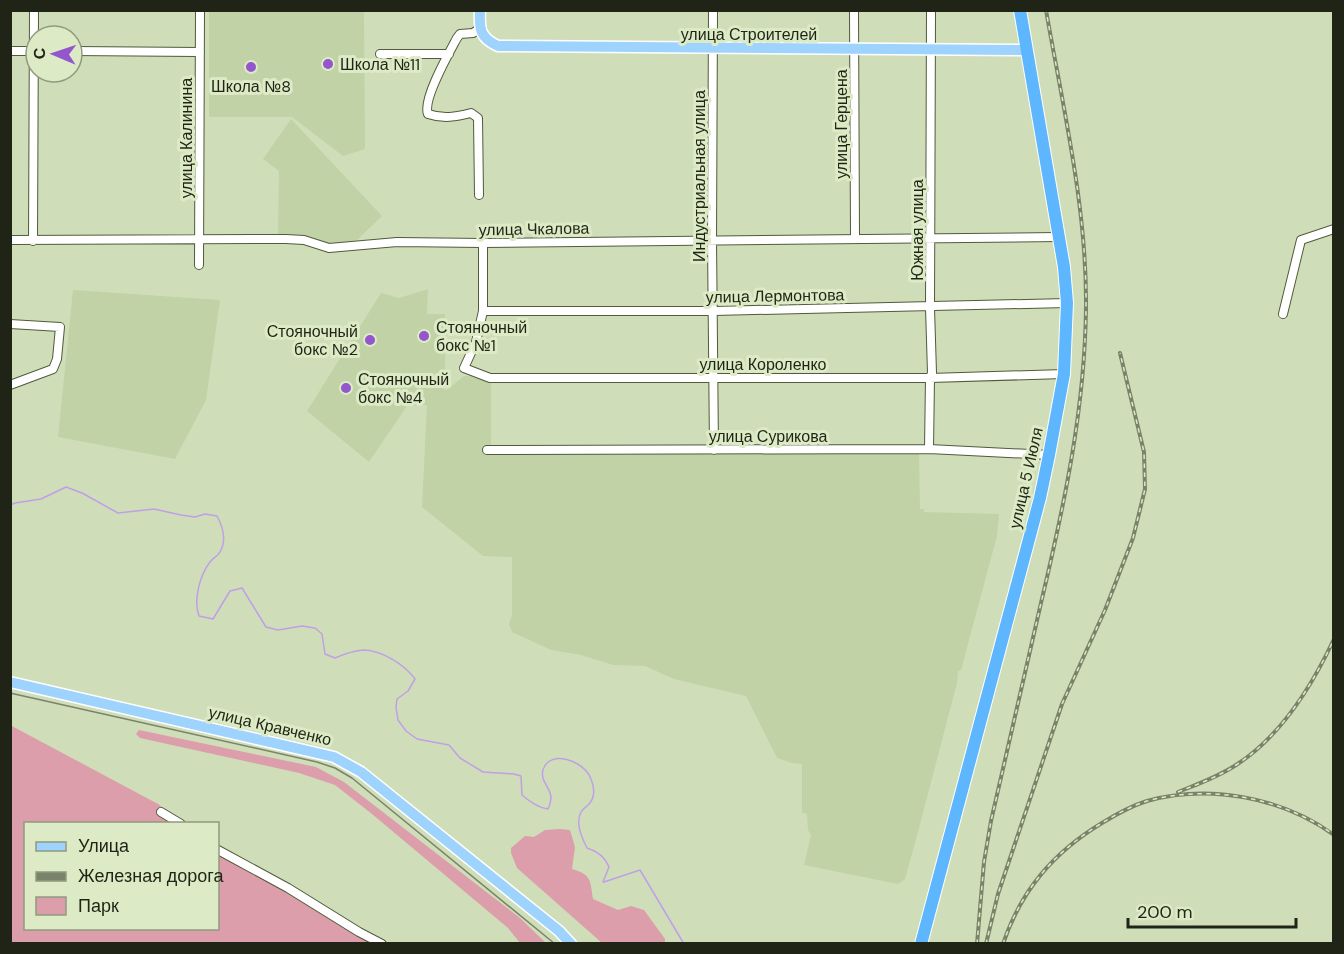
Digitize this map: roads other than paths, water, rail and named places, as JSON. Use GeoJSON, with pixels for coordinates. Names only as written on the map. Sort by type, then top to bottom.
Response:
{"type":"FeatureCollection","features":[{"type":"Feature","properties":{"kind":"highway","name":"улица 5 Июля"},"geometry":{"type":"LineString","coordinates":[[921,944],[1040,498],[1064,374],[1067,303],[1059,237],[1020,10]]}},
{"type":"Feature","properties":{"kind":"main road"},"geometry":{"type":"LineString","coordinates":[[479,29],[480,10]]}},
{"type":"Feature","properties":{"kind":"main road","name":"улица Строителей"},"geometry":{"type":"LineString","coordinates":[[479,29],[482,36],[498,46],[1026,50]]}},
{"type":"Feature","properties":{"kind":"main road","name":"улица Кравченко"},"geometry":{"type":"LineString","coordinates":[[10,682],[334,757],[361,772],[559,931],[571,944]]}},
{"type":"Feature","properties":{"kind":"street","name":"улица Калинина"},"geometry":{"type":"LineString","coordinates":[[199,265],[200,10]]}},
{"type":"Feature","properties":{"kind":"street","name":"Индустриальная улица"},"geometry":{"type":"LineString","coordinates":[[713,10],[714,450]]}},
{"type":"Feature","properties":{"kind":"street","name":"улица Герцена"},"geometry":{"type":"LineString","coordinates":[[854,10],[855,238]]}},
{"type":"Feature","properties":{"kind":"street","name":"Южная улица"},"geometry":{"type":"LineString","coordinates":[[929,448],[932,373],[930,308],[931,10]]}},
{"type":"Feature","properties":{"kind":"street"},"geometry":{"type":"LineString","coordinates":[[479,29],[473,33],[460,34],[429,97],[426,110],[428,114],[436,117],[448,118],[471,113],[478,118],[479,195]]}},
{"type":"Feature","properties":{"kind":"street"},"geometry":{"type":"LineString","coordinates":[[84,51],[200,52]]}},
{"type":"Feature","properties":{"kind":"street"},"geometry":{"type":"LineString","coordinates":[[380,54],[449,54]]}},
{"type":"Feature","properties":{"kind":"street"},"geometry":{"type":"LineString","coordinates":[[33,241],[35,84]]}},
{"type":"Feature","properties":{"kind":"street"},"geometry":{"type":"LineString","coordinates":[[1283,314],[1301,240],[1334,229]]}},
{"type":"Feature","properties":{"kind":"street","name":"улица Чкалова"},"geometry":{"type":"LineString","coordinates":[[10,240],[304,240],[329,248],[397,242],[1059,237]]}},
{"type":"Feature","properties":{"kind":"street"},"geometry":{"type":"LineString","coordinates":[[483,243],[483,311]]}},
{"type":"Feature","properties":{"kind":"street","name":"улица Лермонтова"},"geometry":{"type":"LineString","coordinates":[[483,311],[714,311],[930,308],[1067,303]]}},
{"type":"Feature","properties":{"kind":"street","name":"улица Короленко"},"geometry":{"type":"LineString","coordinates":[[483,311],[476,342],[464,368],[490,378],[930,378],[1064,374]]}},
{"type":"Feature","properties":{"kind":"street"},"geometry":{"type":"LineString","coordinates":[[10,324],[60,327],[57,358],[53,369],[10,385]]}},
{"type":"Feature","properties":{"kind":"street","name":"улица Сурикова"},"geometry":{"type":"LineString","coordinates":[[487,450],[929,448],[1049,455]]}},
{"type":"Feature","properties":{"kind":"street"},"geometry":{"type":"LineString","coordinates":[[161,812],[178,822]]}},
{"type":"Feature","properties":{"kind":"street"},"geometry":{"type":"LineString","coordinates":[[219,851],[288,888],[382,944]]}},
{"type":"Feature","properties":{"kind":"waterway"},"geometry":{"type":"LineString","coordinates":[[10,505],[41,499],[66,487],[118,513],[154,509],[195,517],[205,514],[217,516],[224,538],[220,552],[206,567],[201,581],[197,595],[199,616],[213,619],[230,591],[242,588],[266,627],[278,630],[302,626],[315,628],[322,634],[325,654],[335,658],[363,650],[377,652],[392,659],[415,679],[408,691],[397,699],[398,720],[406,731],[417,739],[449,745],[460,758],[483,772],[521,776],[522,795],[541,807],[548,809],[551,797],[542,775],[546,764],[559,759],[574,762],[587,772],[593,786],[592,800],[581,812],[579,826],[587,848],[600,855],[609,867],[603,882]]}},
{"type":"Feature","properties":{"kind":"waterway"},"geometry":{"type":"LineString","coordinates":[[604,882],[640,870],[684,944]]}},
{"type":"Feature","properties":{"kind":"tram line"},"geometry":{"type":"LineString","coordinates":[[10,693],[335,768],[352,778],[555,944]]}},
{"type":"Feature","properties":{"kind":"railway"},"geometry":{"type":"LineString","coordinates":[[977,944],[984,862],[991,821],[1065,494],[1082,383],[1085,345],[1083,233],[1046,10]]}},
{"type":"Feature","properties":{"kind":"railway"},"geometry":{"type":"LineString","coordinates":[[986,944],[998,894],[1062,704],[1105,610],[1133,538],[1145,489],[1144,452],[1120,353]]}},
{"type":"Feature","properties":{"kind":"railway"},"geometry":{"type":"LineString","coordinates":[[1178,792],[1229,769],[1267,740],[1305,692],[1334,639]]}},
{"type":"Feature","properties":{"kind":"railway"},"geometry":{"type":"LineString","coordinates":[[1003,944],[1019,906],[1041,874],[1054,860],[1102,823],[1147,801],[1195,794],[1244,797],[1292,811],[1334,835]]}},
{"type":"Feature","properties":{"kind":"place","name":"Школа №11"},"geometry":{"type":"Point","coordinates":[328,64]}},
{"type":"Feature","properties":{"kind":"place","name":"Школа №8"},"geometry":{"type":"Point","coordinates":[251,67]}},
{"type":"Feature","properties":{"kind":"place","name":"Стояночный бокс №1"},"geometry":{"type":"Point","coordinates":[424,336]}},
{"type":"Feature","properties":{"kind":"place","name":"Стояночный бокс №2"},"geometry":{"type":"Point","coordinates":[370,340]}},
{"type":"Feature","properties":{"kind":"place","name":"Стояночный бокс №4"},"geometry":{"type":"Point","coordinates":[346,388]}}]}
